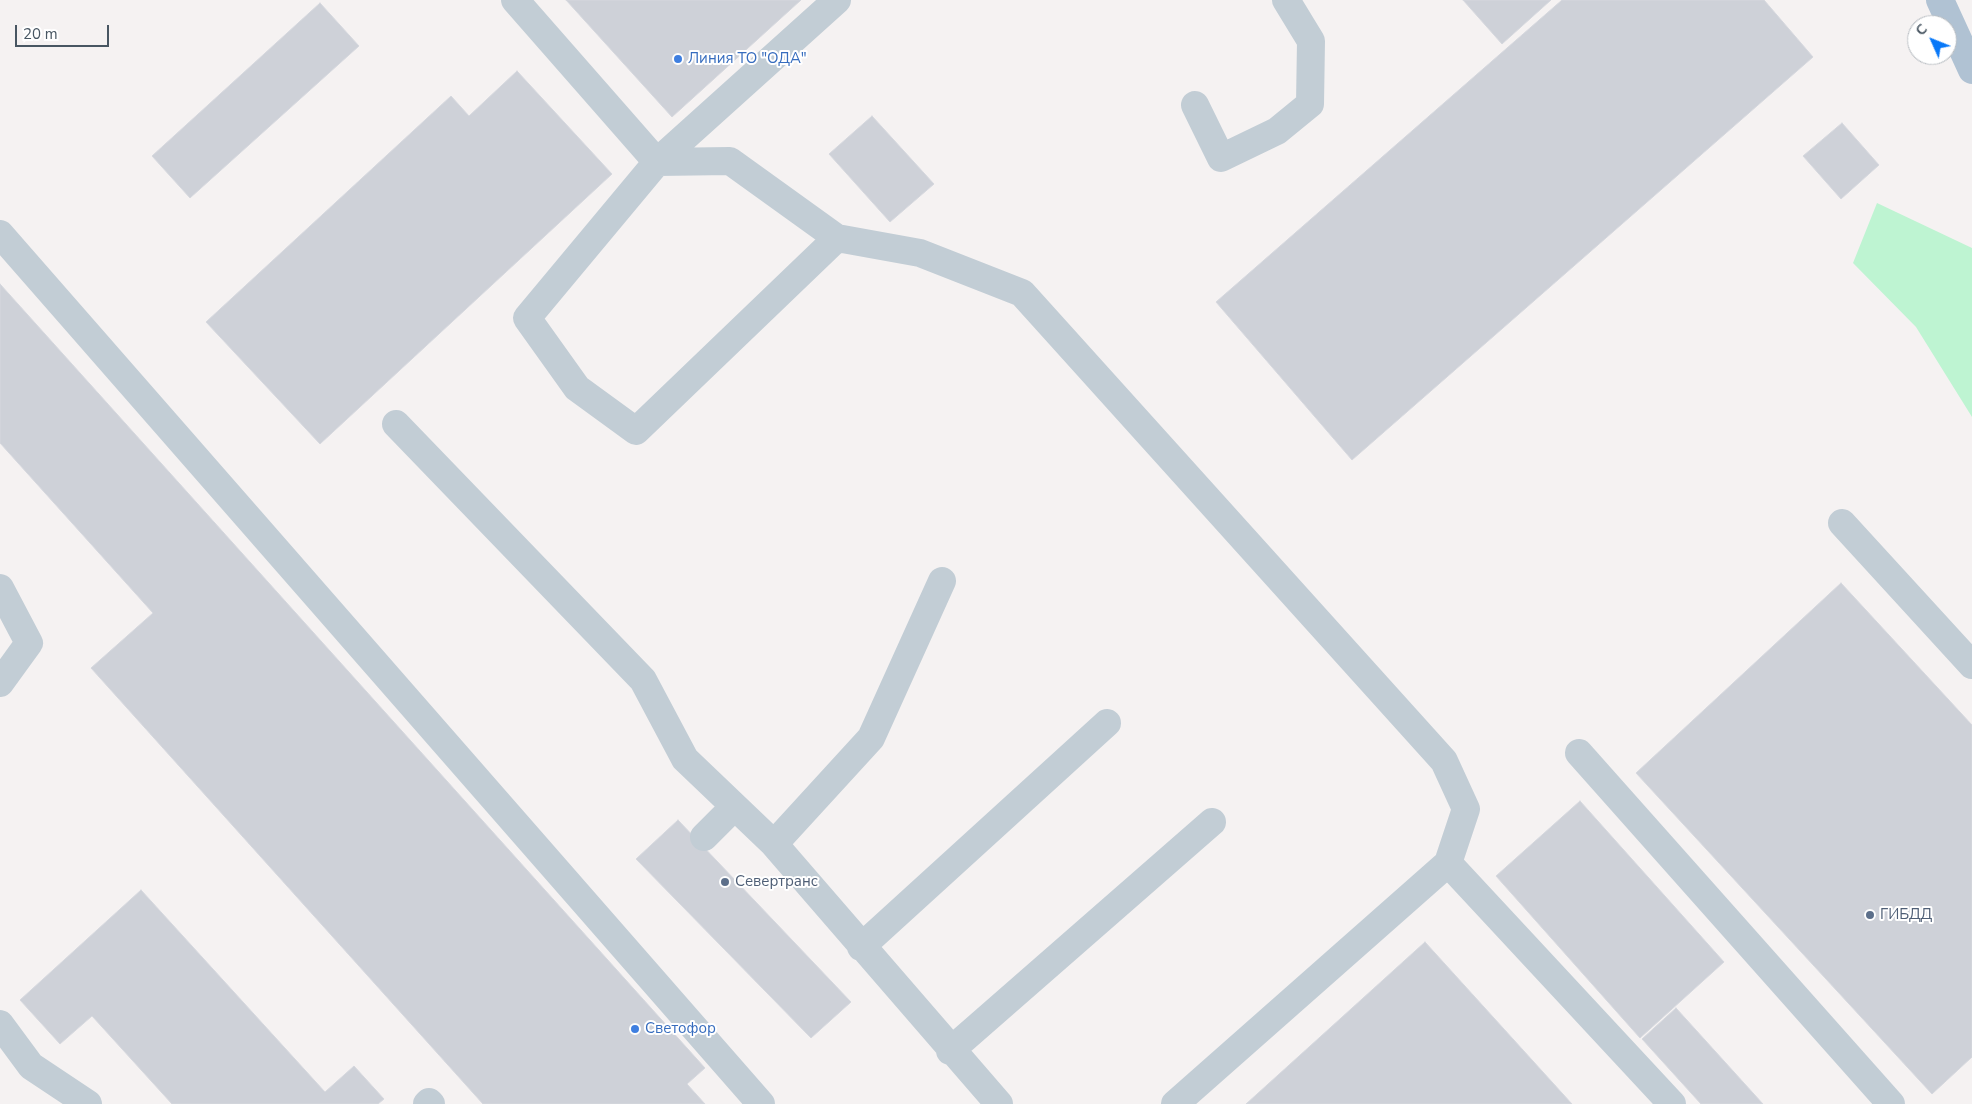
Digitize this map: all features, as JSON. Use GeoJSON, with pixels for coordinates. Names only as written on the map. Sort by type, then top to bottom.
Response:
{"type":"FeatureCollection","features":[{"type":"Feature","properties":{"kind":"main road"},"geometry":{"type":"LineString","coordinates":[[1940,0],[1972,70]]}},
{"type":"Feature","properties":{"kind":"lane"},"geometry":{"type":"LineString","coordinates":[[515,0],[657,162],[730,161],[836,238],[920,253],[1022,294],[1444,761],[1466,809],[1448,863],[1175,1104]]}},
{"type":"Feature","properties":{"kind":"lane"},"geometry":{"type":"LineString","coordinates":[[836,238],[636,431],[577,388],[528,318],[657,162],[837,0]]}},
{"type":"Feature","properties":{"kind":"lane"},"geometry":{"type":"LineString","coordinates":[[1195,105],[1220,158],[1277,131],[1310,104],[1311,41],[1286,0]]}},
{"type":"Feature","properties":{"kind":"lane"},"geometry":{"type":"LineString","coordinates":[[0,234],[761,1104]]}},
{"type":"Feature","properties":{"kind":"lane"},"geometry":{"type":"LineString","coordinates":[[396,424],[643,680],[685,759],[774,844],[950,1050],[999,1104]]}},
{"type":"Feature","properties":{"kind":"lane"},"geometry":{"type":"LineString","coordinates":[[1842,523],[1972,665]]}},
{"type":"Feature","properties":{"kind":"lane"},"geometry":{"type":"LineString","coordinates":[[774,844],[871,738],[942,581]]}},
{"type":"Feature","properties":{"kind":"lane"},"geometry":{"type":"LineString","coordinates":[[0,588],[29,643],[0,683]]}},
{"type":"Feature","properties":{"kind":"lane"},"geometry":{"type":"LineString","coordinates":[[861,947],[1107,723]]}},
{"type":"Feature","properties":{"kind":"lane"},"geometry":{"type":"LineString","coordinates":[[1578,753],[1891,1104]]}},
{"type":"Feature","properties":{"kind":"lane"},"geometry":{"type":"LineString","coordinates":[[704,837],[734,806]]}},
{"type":"Feature","properties":{"kind":"lane"},"geometry":{"type":"LineString","coordinates":[[950,1050],[1212,822]]}},
{"type":"Feature","properties":{"kind":"lane"},"geometry":{"type":"LineString","coordinates":[[1448,863],[1672,1104]]}},
{"type":"Feature","properties":{"kind":"lane"},"geometry":{"type":"LineString","coordinates":[[0,1024],[31,1066],[88,1104]]}},
{"type":"Feature","properties":{"kind":"lane"},"geometry":{"type":"LineString","coordinates":[[427,1104],[429,1102],[431,1104]]}},
{"type":"Feature","properties":{"kind":"green space"},"geometry":{"type":"Polygon","coordinates":[[[1877,203],[1972,248],[1972,417],[1916,327],[1853,263],[1877,203]]]}},
{"type":"Feature","properties":{"kind":"building","name":"Линия ТО \"ОДА\""},"geometry":{"type":"Polygon","coordinates":[[[566,0],[801,0],[672,117],[566,0]]]}},
{"type":"Feature","properties":{"kind":"building"},"geometry":{"type":"Polygon","coordinates":[[[1463,0],[1551,0],[1502,44],[1463,0]]]}},
{"type":"Feature","properties":{"kind":"building"},"geometry":{"type":"Polygon","coordinates":[[[1562,0],[1764,0],[1813,57],[1352,460],[1216,302],[1562,0]]]}},
{"type":"Feature","properties":{"kind":"building"},"geometry":{"type":"Polygon","coordinates":[[[320,3],[359,46],[190,198],[152,156],[320,3]]]}},
{"type":"Feature","properties":{"kind":"building"},"geometry":{"type":"Polygon","coordinates":[[[517,71],[612,174],[320,444],[206,322],[451,96],[469,116],[517,71]]]}},
{"type":"Feature","properties":{"kind":"building"},"geometry":{"type":"Polygon","coordinates":[[[872,116],[934,184],[890,222],[829,154],[872,116]]]}},
{"type":"Feature","properties":{"kind":"building"},"geometry":{"type":"Polygon","coordinates":[[[1842,123],[1879,165],[1841,199],[1803,156],[1842,123]]]}},
{"type":"Feature","properties":{"kind":"building"},"geometry":{"type":"Polygon","coordinates":[[[0,284],[705,1068],[687,1084],[705,1104],[483,1104],[91,668],[153,613],[0,443],[0,284]]]}},
{"type":"Feature","properties":{"kind":"building","name":"ГИБДД"},"geometry":{"type":"Polygon","coordinates":[[[1841,583],[1972,725],[1972,1057],[1932,1094],[1636,773],[1841,583]]]}},
{"type":"Feature","properties":{"kind":"building"},"geometry":{"type":"Polygon","coordinates":[[[1580,801],[1724,962],[1640,1038],[1496,876],[1580,801]]]}},
{"type":"Feature","properties":{"kind":"building"},"geometry":{"type":"Polygon","coordinates":[[[678,820],[851,1002],[811,1038],[636,859],[678,820]]]}},
{"type":"Feature","properties":{"kind":"building"},"geometry":{"type":"Polygon","coordinates":[[[141,890],[325,1092],[354,1066],[384,1099],[378,1104],[172,1104],[92,1016],[60,1044],[20,1000],[141,890]]]}},
{"type":"Feature","properties":{"kind":"building"},"geometry":{"type":"Polygon","coordinates":[[[1425,942],[1572,1104],[1246,1104],[1425,942]]]}},
{"type":"Feature","properties":{"kind":"building"},"geometry":{"type":"Polygon","coordinates":[[[1676,1008],[1763,1104],[1701,1104],[1642,1039],[1676,1008]]]}},
{"type":"Feature","properties":{"kind":"place","name":"Линия ТО \"ОДА\""},"geometry":{"type":"Point","coordinates":[678,59]}},
{"type":"Feature","properties":{"kind":"place","name":"Севертранс"},"geometry":{"type":"Point","coordinates":[725,882]}},
{"type":"Feature","properties":{"kind":"place","name":"ГИБДД"},"geometry":{"type":"Point","coordinates":[1870,915]}},
{"type":"Feature","properties":{"kind":"place","name":"Светофор"},"geometry":{"type":"Point","coordinates":[635,1029]}}]}
